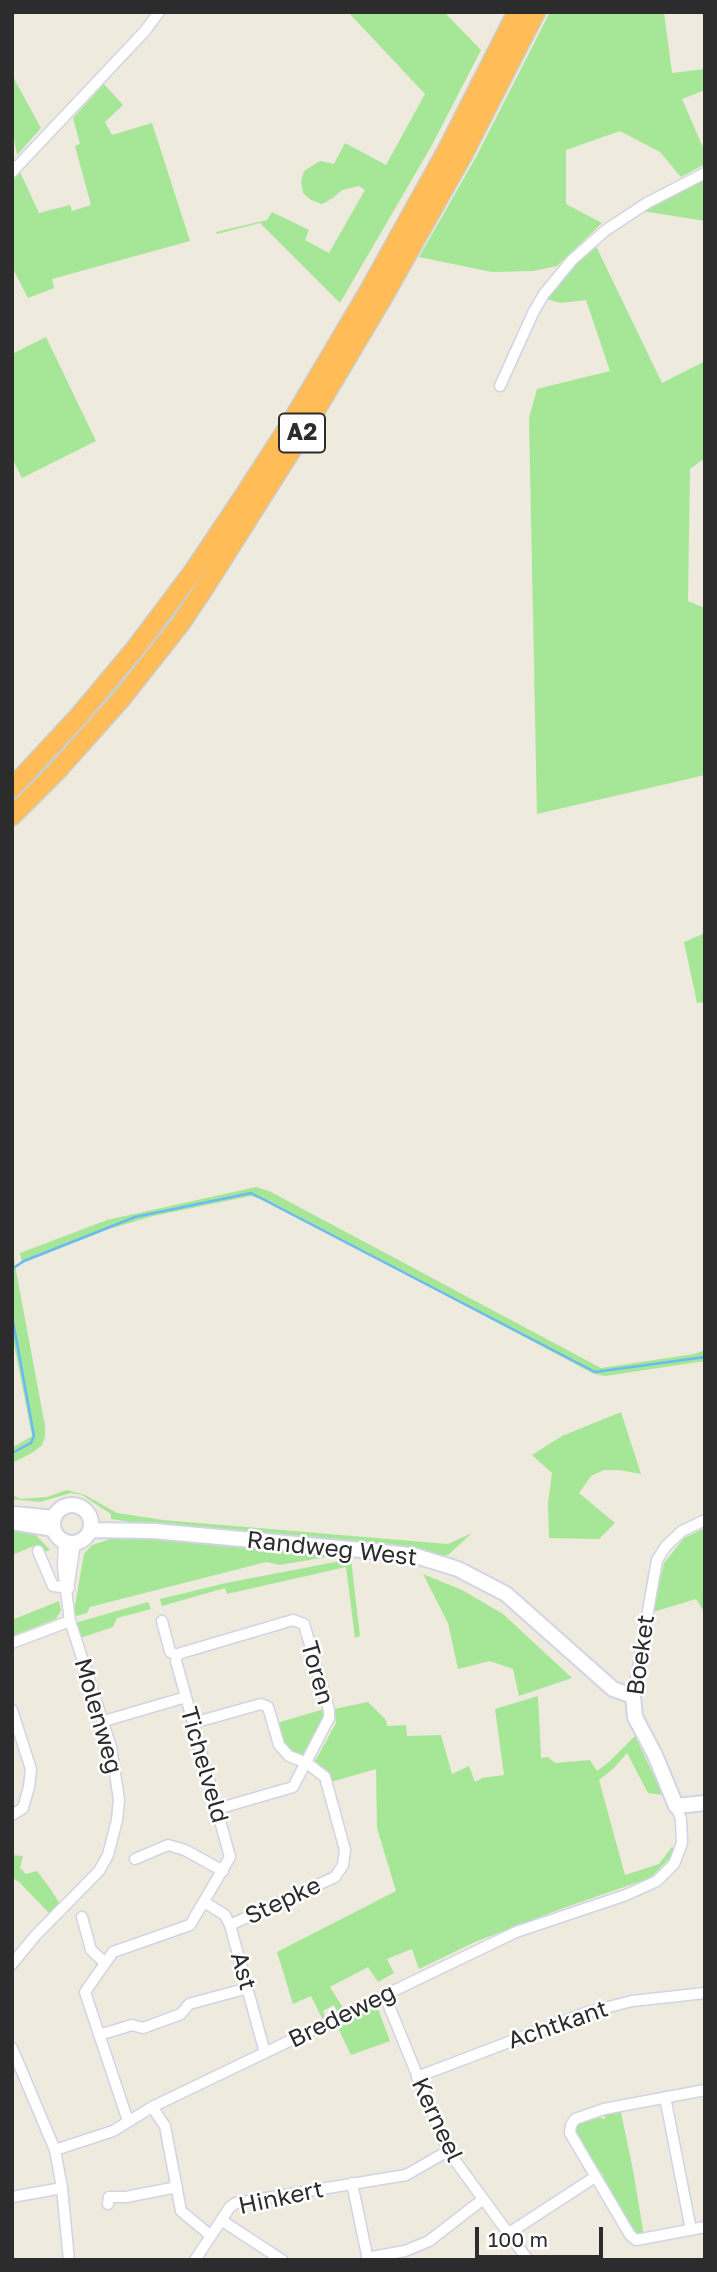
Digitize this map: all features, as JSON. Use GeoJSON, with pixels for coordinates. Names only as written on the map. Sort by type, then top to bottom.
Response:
{"type":"FeatureCollection","features":[{"type":"Feature","properties":{"kind":"highway","name":"A2"},"geometry":{"type":"LineString","coordinates":[[12,788],[78,717],[134,650],[192,573],[241,500],[287,429],[367,294],[447,150],[517,12]]}},
{"type":"Feature","properties":{"kind":"highway","name":"A2"},"geometry":{"type":"LineString","coordinates":[[12,816],[57,771],[122,698],[208,584],[300,437],[387,290],[464,153],[536,12]]}},
{"type":"Feature","properties":{"kind":"street"},"geometry":{"type":"LineString","coordinates":[[12,172],[145,31],[159,12]]}},
{"type":"Feature","properties":{"kind":"street"},"geometry":{"type":"LineString","coordinates":[[500,386],[533,313],[544,294],[572,260],[606,230],[647,203],[705,173]]}},
{"type":"Feature","properties":{"kind":"street"},"geometry":{"type":"LineString","coordinates":[[12,1514],[54,1523],[70,1542],[85,1538],[91,1526],[86,1510],[74,1504],[62,1507],[54,1523]]}},
{"type":"Feature","properties":{"kind":"street","name":"Boeket"},"geometry":{"type":"LineString","coordinates":[[676,1806],[655,1755],[635,1717],[633,1696],[657,1560],[682,1531],[705,1520]]}},
{"type":"Feature","properties":{"kind":"street"},"geometry":{"type":"LineString","coordinates":[[12,1522],[54,1523]]}},
{"type":"Feature","properties":{"kind":"street","name":"Randweg West"},"geometry":{"type":"LineString","coordinates":[[91,1526],[416,1556],[457,1569],[506,1594],[613,1689],[633,1696]]}},
{"type":"Feature","properties":{"kind":"street","name":"Molenweg"},"geometry":{"type":"LineString","coordinates":[[12,1964],[34,1936],[99,1871],[108,1855],[117,1820],[116,1773],[104,1721],[70,1621],[66,1600],[70,1542]]}},
{"type":"Feature","properties":{"kind":"street"},"geometry":{"type":"LineString","coordinates":[[38,1551],[53,1586],[67,1589]]}},
{"type":"Feature","properties":{"kind":"street","name":"Toren"},"geometry":{"type":"LineString","coordinates":[[177,1655],[293,1620],[300,1621],[304,1624],[329,1710],[329,1718],[293,1787],[217,1809]]}},
{"type":"Feature","properties":{"kind":"street"},"geometry":{"type":"LineString","coordinates":[[12,1643],[70,1621]]}},
{"type":"Feature","properties":{"kind":"street"},"geometry":{"type":"LineString","coordinates":[[162,1621],[170,1653],[177,1655],[186,1697]]}},
{"type":"Feature","properties":{"kind":"street","name":"Tichelveld"},"geometry":{"type":"LineString","coordinates":[[104,1721],[186,1697],[230,1857],[190,1926],[113,1952],[85,1992],[128,2121]]}},
{"type":"Feature","properties":{"kind":"street"},"geometry":{"type":"LineString","coordinates":[[193,1723],[261,1704],[268,1707],[279,1745],[289,1756],[307,1763]]}},
{"type":"Feature","properties":{"kind":"street"},"geometry":{"type":"LineString","coordinates":[[12,1710],[15,1728],[31,1769],[23,1808],[12,1815]]}},
{"type":"Feature","properties":{"kind":"street","name":"Stepke"},"geometry":{"type":"LineString","coordinates":[[230,1925],[335,1877],[343,1865],[345,1850],[325,1777],[307,1763]]}},
{"type":"Feature","properties":{"kind":"street"},"geometry":{"type":"LineString","coordinates":[[676,1806],[705,1803]]}},
{"type":"Feature","properties":{"kind":"street","name":"Bredeweg"},"geometry":{"type":"LineString","coordinates":[[55,2150],[113,2131],[152,2107],[516,1932],[625,1895],[657,1881],[668,1873],[674,1864],[682,1843],[681,1819],[676,1806]]}},
{"type":"Feature","properties":{"kind":"street","name":"Tichelveld"},"geometry":{"type":"LineString","coordinates":[[135,1858],[167,1845],[185,1850],[223,1871]]}},
{"type":"Feature","properties":{"kind":"street","name":"Ast"},"geometry":{"type":"LineString","coordinates":[[204,1902],[225,1915],[230,1925],[265,2053]]}},
{"type":"Feature","properties":{"kind":"street"},"geometry":{"type":"LineString","coordinates":[[82,1917],[90,1950],[104,1962]]}},
{"type":"Feature","properties":{"kind":"street"},"geometry":{"type":"LineString","coordinates":[[99,2035],[132,2025],[143,2028],[181,2014],[189,2004],[248,1988]]}},
{"type":"Feature","properties":{"kind":"street","name":"Achtkant"},"geometry":{"type":"LineString","coordinates":[[417,2077],[585,2013],[632,2001],[705,1993]]}},
{"type":"Feature","properties":{"kind":"street","name":"Kerneel"},"geometry":{"type":"LineString","coordinates":[[385,1996],[448,2151],[528,2260]]}},
{"type":"Feature","properties":{"kind":"street"},"geometry":{"type":"LineString","coordinates":[[12,2048],[55,2150],[62,2188],[69,2260]]}},
{"type":"Feature","properties":{"kind":"street"},"geometry":{"type":"LineString","coordinates":[[705,2090],[612,2107],[575,2119],[570,2133],[630,2235],[636,2240],[705,2227]]}},
{"type":"Feature","properties":{"kind":"street"},"geometry":{"type":"LineString","coordinates":[[665,2096],[691,2230]]}},
{"type":"Feature","properties":{"kind":"street"},"geometry":{"type":"LineString","coordinates":[[152,2107],[165,2126],[181,2211],[210,2235]]}},
{"type":"Feature","properties":{"kind":"street","name":"Hinkert"},"geometry":{"type":"LineString","coordinates":[[195,2260],[230,2207],[236,2203],[406,2175],[448,2151]]}},
{"type":"Feature","properties":{"kind":"street"},"geometry":{"type":"LineString","coordinates":[[509,2233],[595,2177]]}},
{"type":"Feature","properties":{"kind":"street","name":"Hinkert"},"geometry":{"type":"LineString","coordinates":[[352,2183],[368,2259]]}},
{"type":"Feature","properties":{"kind":"street"},"geometry":{"type":"LineString","coordinates":[[108,2204],[109,2197],[127,2197],[177,2187]]}},
{"type":"Feature","properties":{"kind":"street"},"geometry":{"type":"LineString","coordinates":[[12,2197],[62,2188]]}},
{"type":"Feature","properties":{"kind":"street"},"geometry":{"type":"LineString","coordinates":[[368,2259],[405,2251],[429,2241],[482,2200]]}},
{"type":"Feature","properties":{"kind":"street"},"geometry":{"type":"LineString","coordinates":[[221,2220],[282,2260]]}},
{"type":"Feature","properties":{"kind":"green space"},"geometry":{"type":"Polygon","coordinates":[[[348,12],[444,12],[481,50],[432,145],[340,303],[260,223],[217,234],[216,232],[267,220],[272,212],[309,230],[305,240],[329,253],[365,190],[359,186],[342,190],[322,204],[303,193],[301,181],[304,171],[320,161],[334,164],[345,143],[386,165],[425,94],[348,12]]]}},
{"type":"Feature","properties":{"kind":"green space"},"geometry":{"type":"Polygon","coordinates":[[[550,12],[664,12],[672,73],[705,69],[705,90],[682,99],[705,152],[705,164],[681,177],[660,152],[620,131],[566,150],[566,204],[602,223],[557,266],[533,271],[492,272],[419,257],[476,157],[550,12]]]}},
{"type":"Feature","properties":{"kind":"green space"},"geometry":{"type":"Polygon","coordinates":[[[12,75],[41,128],[17,155],[12,127],[12,75]]]}},
{"type":"Feature","properties":{"kind":"green space"},"geometry":{"type":"Polygon","coordinates":[[[104,84],[123,105],[105,122],[112,135],[152,123],[190,241],[52,279],[54,288],[28,298],[12,267],[12,181],[20,172],[39,213],[70,205],[72,211],[91,205],[75,146],[80,144],[73,118],[104,84]]]}},
{"type":"Feature","properties":{"kind":"green space"},"geometry":{"type":"Polygon","coordinates":[[[705,177],[705,221],[642,211],[648,208],[705,177]]]}},
{"type":"Feature","properties":{"kind":"green space"},"geometry":{"type":"Polygon","coordinates":[[[595,244],[662,383],[705,361],[705,458],[690,469],[688,601],[705,608],[705,775],[537,814],[529,418],[537,389],[610,371],[586,300],[561,303],[546,299],[573,264],[595,244]]]}},
{"type":"Feature","properties":{"kind":"green space"},"geometry":{"type":"Polygon","coordinates":[[[46,337],[96,441],[22,478],[12,458],[12,354],[46,337]]]}},
{"type":"Feature","properties":{"kind":"green space"},"geometry":{"type":"Polygon","coordinates":[[[235,529],[186,603],[109,705],[12,806],[12,795],[229,531],[235,529]]]}},
{"type":"Feature","properties":{"kind":"green space"},"geometry":{"type":"Polygon","coordinates":[[[705,933],[705,1002],[697,1003],[684,942],[705,933]]]}},
{"type":"Feature","properties":{"kind":"green space"},"geometry":{"type":"Polygon","coordinates":[[[256,1187],[269,1191],[601,1368],[705,1350],[705,1361],[605,1376],[594,1374],[272,1203],[251,1196],[153,1216],[109,1229],[22,1263],[20,1253],[107,1220],[256,1187]]]}},
{"type":"Feature","properties":{"kind":"green space"},"geometry":{"type":"Polygon","coordinates":[[[14,1260],[45,1437],[42,1445],[32,1453],[12,1463],[12,1448],[32,1436],[12,1334],[14,1260]]]}},
{"type":"Feature","properties":{"kind":"green space"},"geometry":{"type":"Polygon","coordinates":[[[621,1412],[641,1474],[604,1470],[591,1476],[579,1493],[615,1523],[599,1539],[549,1538],[548,1503],[552,1473],[532,1455],[562,1436],[621,1412]]]}},
{"type":"Feature","properties":{"kind":"green space"},"geometry":{"type":"Polygon","coordinates":[[[67,1490],[85,1495],[117,1513],[163,1520],[448,1544],[472,1533],[448,1555],[443,1556],[399,1547],[111,1519],[111,1514],[82,1495],[71,1493],[40,1502],[12,1499],[12,1495],[21,1499],[47,1497],[67,1490]]]}},
{"type":"Feature","properties":{"kind":"green space"},"geometry":{"type":"Polygon","coordinates":[[[12,1525],[31,1530],[50,1550],[42,1553],[34,1546],[12,1555],[12,1525]]]}},
{"type":"Feature","properties":{"kind":"green space"},"geometry":{"type":"Polygon","coordinates":[[[705,1528],[705,1613],[696,1599],[653,1612],[664,1563],[684,1538],[705,1528]]]}},
{"type":"Feature","properties":{"kind":"green space"},"geometry":{"type":"Polygon","coordinates":[[[109,1534],[349,1553],[280,1565],[266,1562],[90,1607],[87,1613],[73,1617],[84,1554],[92,1545],[108,1540],[109,1534]]]}},
{"type":"Feature","properties":{"kind":"green space"},"geometry":{"type":"Polygon","coordinates":[[[351,1559],[360,1636],[355,1638],[346,1567],[227,1594],[225,1588],[162,1606],[160,1599],[226,1583],[351,1559]]]}},
{"type":"Feature","properties":{"kind":"green space"},"geometry":{"type":"Polygon","coordinates":[[[423,1574],[462,1590],[503,1614],[572,1678],[519,1696],[513,1669],[490,1661],[458,1669],[448,1623],[423,1574]]]}},
{"type":"Feature","properties":{"kind":"green space"},"geometry":{"type":"Polygon","coordinates":[[[59,1601],[61,1610],[56,1619],[12,1636],[12,1620],[59,1601]]]}},
{"type":"Feature","properties":{"kind":"green space"},"geometry":{"type":"Polygon","coordinates":[[[148,1602],[151,1609],[117,1618],[113,1627],[80,1638],[75,1623],[148,1602]]]}},
{"type":"Feature","properties":{"kind":"green space"},"geometry":{"type":"Polygon","coordinates":[[[538,1696],[541,1758],[548,1757],[555,1763],[590,1760],[597,1771],[635,1736],[663,1795],[648,1793],[627,1753],[599,1780],[625,1875],[659,1864],[672,1847],[676,1849],[671,1857],[650,1878],[475,1942],[419,1969],[412,1949],[387,1959],[394,1973],[378,1982],[368,1967],[330,1987],[343,2008],[337,2011],[334,2005],[323,2011],[325,2017],[322,2018],[311,1996],[293,2004],[277,1952],[396,1891],[377,1828],[376,1769],[331,1782],[313,1765],[336,1723],[334,1709],[368,1702],[386,1720],[387,1726],[406,1725],[407,1736],[441,1735],[452,1774],[469,1766],[475,1782],[482,1778],[504,1775],[495,1709],[538,1696]]]}},
{"type":"Feature","properties":{"kind":"green space"},"geometry":{"type":"Polygon","coordinates":[[[324,1709],[326,1716],[304,1760],[284,1750],[277,1723],[324,1709]]]}},
{"type":"Feature","properties":{"kind":"green space"},"geometry":{"type":"Polygon","coordinates":[[[12,1855],[23,1856],[20,1868],[26,1874],[37,1871],[60,1904],[50,1914],[12,1878],[12,1855]]]}},
{"type":"Feature","properties":{"kind":"green space"},"geometry":{"type":"Polygon","coordinates":[[[377,2006],[390,2041],[351,2055],[337,2026],[377,2006]]]}},
{"type":"Feature","properties":{"kind":"green space"},"geometry":{"type":"Polygon","coordinates":[[[620,2108],[644,2236],[634,2235],[604,2184],[603,2174],[597,2172],[573,2130],[576,2122],[595,2116],[605,2119],[604,2113],[620,2108]]]}},
{"type":"Feature","properties":{"kind":"waterway"},"geometry":{"type":"LineString","coordinates":[[12,1269],[24,1261],[135,1217],[251,1193],[595,1372],[705,1357]]}},
{"type":"Feature","properties":{"kind":"waterway"},"geometry":{"type":"LineString","coordinates":[[12,1316],[34,1436],[31,1443],[12,1453]]}}]}
